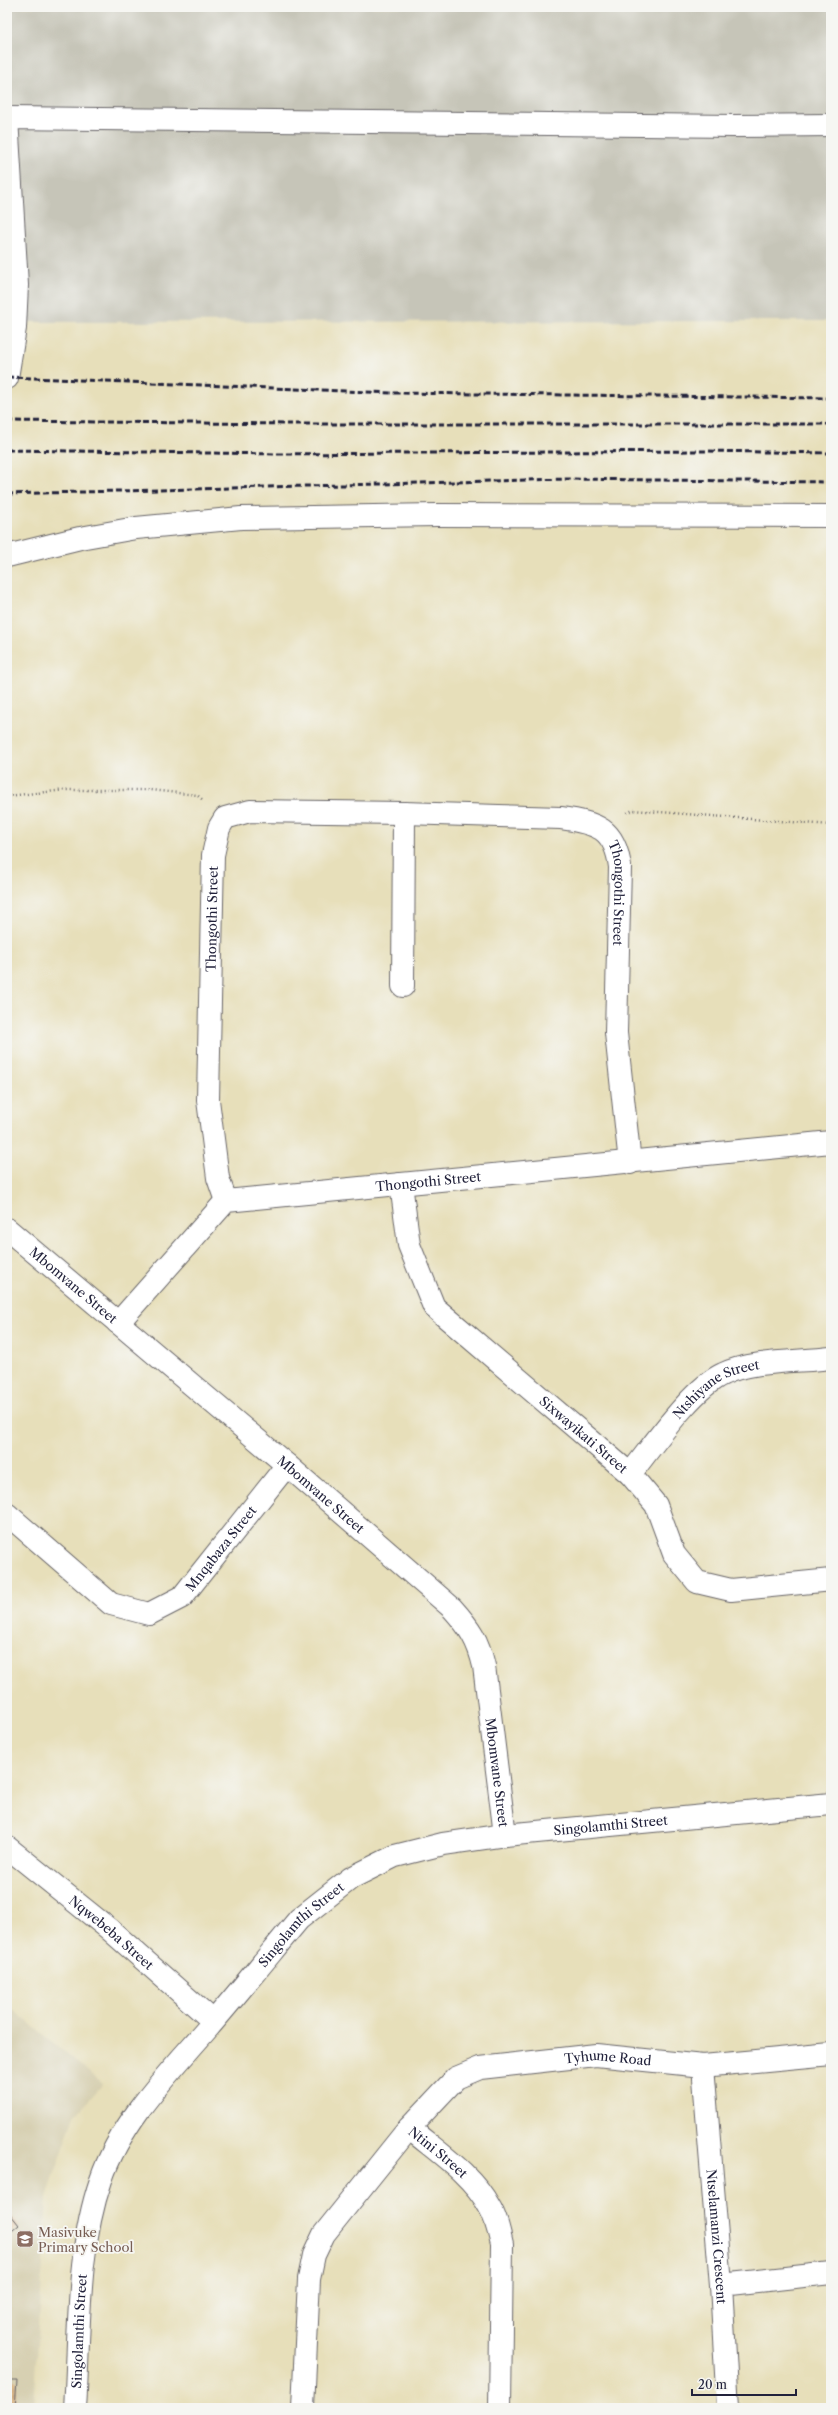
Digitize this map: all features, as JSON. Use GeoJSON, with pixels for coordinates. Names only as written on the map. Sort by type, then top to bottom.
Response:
{"type":"FeatureCollection","features":[{"type":"Feature","properties":{"kind":"street"},"geometry":{"type":"LineString","coordinates":[[7,378],[15,328],[17,285],[7,118],[734,126],[831,125]]}},
{"type":"Feature","properties":{"kind":"street"},"geometry":{"type":"LineString","coordinates":[[7,556],[80,538],[136,528],[241,518],[437,515],[831,516]]}},
{"type":"Feature","properties":{"kind":"street","name":"Thongothi Street"},"geometry":{"type":"LineString","coordinates":[[630,1163],[616,1033],[620,867],[618,851],[613,838],[601,828],[584,821],[561,818],[404,813],[250,811],[225,818],[219,828],[213,855],[207,1062],[208,1100],[213,1153],[218,1178],[226,1201],[630,1163],[831,1142]]}},
{"type":"Feature","properties":{"kind":"street"},"geometry":{"type":"LineString","coordinates":[[403,986],[404,813]]}},
{"type":"Feature","properties":{"kind":"street","name":"Sixwayikati Street"},"geometry":{"type":"LineString","coordinates":[[401,1184],[409,1246],[434,1307],[630,1474],[656,1505],[674,1554],[697,1582],[731,1590],[831,1580]]}},
{"type":"Feature","properties":{"kind":"street"},"geometry":{"type":"LineString","coordinates":[[118,1323],[226,1201]]}},
{"type":"Feature","properties":{"kind":"street","name":"Mbomvane Street"},"geometry":{"type":"LineString","coordinates":[[7,1229],[287,1465],[452,1608],[467,1625],[479,1644],[484,1666],[505,1835]]}},
{"type":"Feature","properties":{"kind":"street","name":"Ntshiyane Street"},"geometry":{"type":"LineString","coordinates":[[630,1474],[689,1402],[706,1385],[722,1374],[758,1366],[831,1358]]}},
{"type":"Feature","properties":{"kind":"street","name":"Mnqabaza Street"},"geometry":{"type":"LineString","coordinates":[[7,1514],[111,1604],[149,1614],[182,1597],[287,1465]]}},
{"type":"Feature","properties":{"kind":"street","name":"Singolamthi Street"},"geometry":{"type":"LineString","coordinates":[[75,2408],[84,2265],[90,2224],[101,2180],[122,2138],[146,2100],[299,1919],[351,1878],[395,1856],[443,1844],[505,1835],[831,1804]]}},
{"type":"Feature","properties":{"kind":"street","name":"Nqwebeba Street"},"geometry":{"type":"LineString","coordinates":[[7,1847],[109,1929],[213,2021]]}},
{"type":"Feature","properties":{"kind":"street","name":"Tyhume Road"},"geometry":{"type":"LineString","coordinates":[[409,2128],[456,2078],[480,2068],[596,2055],[703,2066],[831,2054]]}},
{"type":"Feature","properties":{"kind":"street","name":"Ntselamanzi Crescent"},"geometry":{"type":"LineString","coordinates":[[703,2066],[721,2285],[728,2408]]}},
{"type":"Feature","properties":{"kind":"street","name":"Ntini Street"},"geometry":{"type":"LineString","coordinates":[[303,2408],[309,2279],[314,2256],[324,2234],[409,2128],[477,2189],[490,2206],[497,2223],[502,2244],[500,2408]]}},
{"type":"Feature","properties":{"kind":"street"},"geometry":{"type":"LineString","coordinates":[[721,2285],[831,2274]]}},
{"type":"Feature","properties":{"kind":"path"},"geometry":{"type":"LineString","coordinates":[[7,796],[66,790],[150,790],[197,795],[225,818]]}},
{"type":"Feature","properties":{"kind":"path"},"geometry":{"type":"LineString","coordinates":[[601,828],[633,810],[831,825]]}},
{"type":"Feature","properties":{"kind":"shaded area"},"geometry":{"type":"Polygon","coordinates":[[[7,7],[831,7],[831,321],[7,322],[7,7]]]}},
{"type":"Feature","properties":{"kind":"shaded area","name":"Masivuke Primary School"},"geometry":{"type":"Polygon","coordinates":[[[7,2005],[103,2084],[75,2115],[47,2197],[34,2408],[7,2408],[7,2005]]]}},
{"type":"Feature","properties":{"kind":"building"},"geometry":{"type":"Polygon","coordinates":[[[7,2210],[19,2225],[7,2235],[7,2210]]]}},
{"type":"Feature","properties":{"kind":"building"},"geometry":{"type":"Polygon","coordinates":[[[7,2380],[17,2380],[15,2408],[7,2408],[7,2380]]]}},
{"type":"Feature","properties":{"kind":"railway"},"geometry":{"type":"LineString","coordinates":[[7,377],[393,393],[831,398]]}},
{"type":"Feature","properties":{"kind":"railway"},"geometry":{"type":"LineString","coordinates":[[7,421],[290,424],[831,424]]}},
{"type":"Feature","properties":{"kind":"railway"},"geometry":{"type":"LineString","coordinates":[[7,450],[277,454],[702,451],[831,453]]}},
{"type":"Feature","properties":{"kind":"railway"},"geometry":{"type":"LineString","coordinates":[[7,494],[567,479],[831,482]]}},
{"type":"Feature","properties":{"kind":"place","name":"Masivuke Primary School"},"geometry":{"type":"Point","coordinates":[25,2239]}}]}
